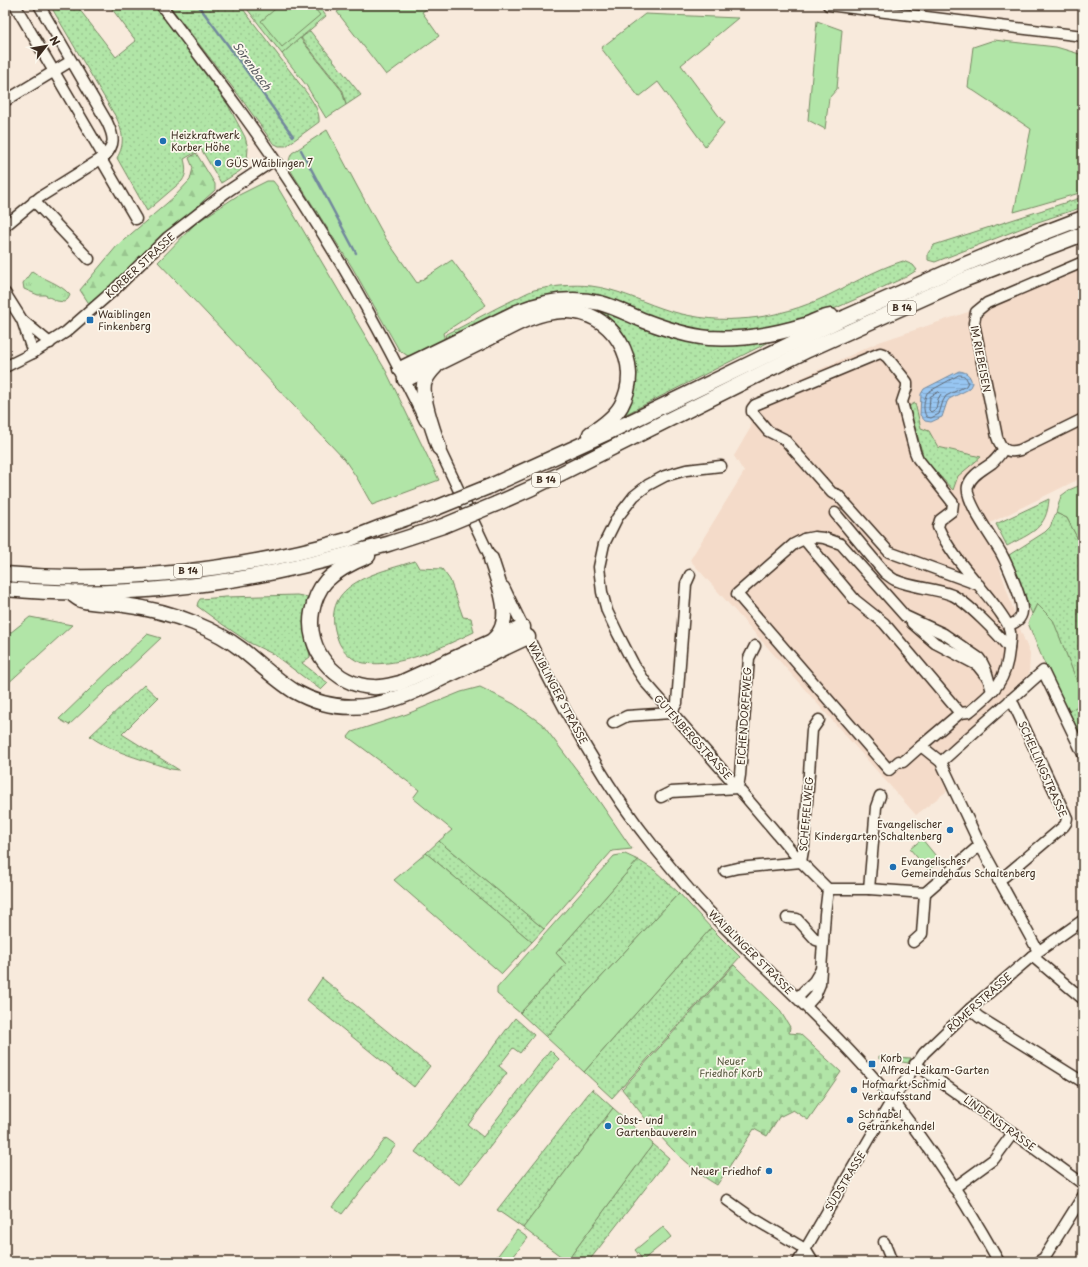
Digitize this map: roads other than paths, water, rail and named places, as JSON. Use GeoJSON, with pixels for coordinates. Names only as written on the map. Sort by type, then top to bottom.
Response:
{"type":"FeatureCollection","features":[{"type":"Feature","properties":{"kind":"highway","name":"B 14"},"geometry":{"type":"LineString","coordinates":[[5,574],[69,577],[140,575],[202,570],[261,561],[349,539],[436,508],[488,487],[664,406],[750,362],[846,317],[1005,248],[1083,218]]}},
{"type":"Feature","properties":{"kind":"highway","name":"B 14"},"geometry":{"type":"LineString","coordinates":[[5,589],[69,592],[142,590],[205,584],[316,563],[387,545],[443,526],[532,488],[808,350],[966,279],[1083,234]]}},
{"type":"Feature","properties":{"kind":"highway"},"geometry":{"type":"LineString","coordinates":[[403,375],[517,312],[535,304],[550,301],[566,299],[600,303],[670,330],[709,338],[754,336],[802,326],[830,316],[846,317]]}},
{"type":"Feature","properties":{"kind":"highway"},"geometry":{"type":"LineString","coordinates":[[403,375],[437,364],[515,325],[541,314],[565,310],[575,311],[596,318],[606,324],[614,332],[625,351],[630,375],[628,386],[621,406],[612,417],[602,426],[578,441],[569,450]]}},
{"type":"Feature","properties":{"kind":"highway"},"geometry":{"type":"LineString","coordinates":[[437,364],[426,380],[424,393],[439,448]]}},
{"type":"Feature","properties":{"kind":"highway"},"geometry":{"type":"LineString","coordinates":[[387,545],[336,573],[326,582],[318,593],[313,606],[311,619],[315,646],[328,667],[338,675],[350,682],[372,688],[385,687],[415,677],[489,643],[526,632]]}},
{"type":"Feature","properties":{"kind":"highway"},"geometry":{"type":"LineString","coordinates":[[489,643],[495,638],[501,629],[505,616],[504,607],[491,560]]}},
{"type":"Feature","properties":{"kind":"highway"},"geometry":{"type":"LineString","coordinates":[[69,592],[82,601],[151,609],[206,627],[242,650],[293,690],[306,697],[325,704],[339,706],[361,707],[386,702],[419,690],[526,632]]}},
{"type":"Feature","properties":{"kind":"street"},"geometry":{"type":"LineString","coordinates":[[16,5],[136,219]]}},
{"type":"Feature","properties":{"kind":"street"},"geometry":{"type":"LineString","coordinates":[[5,226],[56,186],[102,158],[112,147],[112,136],[110,129],[39,5]]}},
{"type":"Feature","properties":{"kind":"street","name":"WAIBLINGER STRASSE"},"geometry":{"type":"LineString","coordinates":[[160,5],[227,93],[274,160],[309,211],[344,269],[403,375],[526,632],[576,729],[637,824],[702,904],[806,1006],[867,1070],[892,1100],[924,1142],[976,1222],[999,1262]]}},
{"type":"Feature","properties":{"kind":"street"},"geometry":{"type":"LineString","coordinates":[[828,5],[1083,36]]}},
{"type":"Feature","properties":{"kind":"street"},"geometry":{"type":"LineString","coordinates":[[5,101],[71,61]]}},
{"type":"Feature","properties":{"kind":"street","name":"KORBER STRASSE"},"geometry":{"type":"LineString","coordinates":[[5,366],[33,353],[66,332],[84,318],[167,238],[225,193],[274,160]]}},
{"type":"Feature","properties":{"kind":"street"},"geometry":{"type":"LineString","coordinates":[[34,202],[89,259]]}},
{"type":"Feature","properties":{"kind":"street","name":"IM RIEBEISEN"},"geometry":{"type":"LineString","coordinates":[[1004,449],[999,443],[997,437],[978,346],[974,323],[976,312],[987,303],[1083,262]]}},
{"type":"Feature","properties":{"kind":"street"},"geometry":{"type":"LineString","coordinates":[[5,293],[22,320],[33,353]]}},
{"type":"Feature","properties":{"kind":"street"},"geometry":{"type":"LineString","coordinates":[[22,320],[50,343]]}},
{"type":"Feature","properties":{"kind":"street"},"geometry":{"type":"LineString","coordinates":[[979,585],[889,552],[838,495],[832,493],[784,439],[768,431],[752,412],[754,405],[872,356],[880,353],[884,354],[907,382],[907,387],[902,402],[918,460],[953,503],[952,511],[940,520],[938,527],[944,541],[979,585],[1008,625],[1011,633],[1007,667],[1004,675],[990,686],[969,712],[960,712],[904,762],[899,761],[889,770],[737,594],[794,544],[804,539],[814,537],[824,538],[841,544],[905,616],[944,634],[979,658],[983,662],[990,686]]}},
{"type":"Feature","properties":{"kind":"street"},"geometry":{"type":"LineString","coordinates":[[1008,625],[1018,621],[1021,615],[1022,610],[1020,601],[1002,554],[972,505],[968,496],[967,487],[970,481],[979,472],[993,462],[1004,449],[1010,452],[1020,450],[1083,419]]}},
{"type":"Feature","properties":{"kind":"street","name":"GUTENBERGSTRASSE"},"geometry":{"type":"LineString","coordinates":[[721,466],[686,470],[665,476],[648,485],[634,496],[617,518],[608,535],[602,552],[599,567],[600,580],[607,611],[634,665],[646,683],[801,862],[828,889]]}},
{"type":"Feature","properties":{"kind":"street"},"geometry":{"type":"LineString","coordinates":[[835,513],[884,573],[895,580],[952,595],[962,601],[992,629],[1009,648]]}},
{"type":"Feature","properties":{"kind":"street"},"geometry":{"type":"LineString","coordinates":[[804,539],[855,600],[884,623],[960,712]]}},
{"type":"Feature","properties":{"kind":"street"},"geometry":{"type":"LineString","coordinates":[[613,723],[627,716],[671,713],[677,703],[686,584],[690,575]]}},
{"type":"Feature","properties":{"kind":"street","name":"EICHENDORFFWEG"},"geometry":{"type":"LineString","coordinates":[[738,788],[749,658],[756,646]]}},
{"type":"Feature","properties":{"kind":"street"},"geometry":{"type":"LineString","coordinates":[[941,762],[1043,670],[1083,754]]}},
{"type":"Feature","properties":{"kind":"street","name":"SCHELLINGSTRASSE"},"geometry":{"type":"LineString","coordinates":[[998,880],[1006,876],[1064,826],[1067,818],[1014,705],[1010,700]]}},
{"type":"Feature","properties":{"kind":"street","name":"SCHEFFELWEG"},"geometry":{"type":"LineString","coordinates":[[801,862],[804,845],[812,730],[819,720]]}},
{"type":"Feature","properties":{"kind":"street"},"geometry":{"type":"LineString","coordinates":[[921,746],[941,762],[980,845],[1035,953],[1083,999]]}},
{"type":"Feature","properties":{"kind":"street"},"geometry":{"type":"LineString","coordinates":[[660,797],[671,792],[738,788]]}},
{"type":"Feature","properties":{"kind":"street"},"geometry":{"type":"LineString","coordinates":[[869,889],[876,807],[880,796]]}},
{"type":"Feature","properties":{"kind":"street"},"geometry":{"type":"LineString","coordinates":[[913,942],[922,934],[925,893],[980,845]]}},
{"type":"Feature","properties":{"kind":"street"},"geometry":{"type":"LineString","coordinates":[[725,871],[738,868],[801,862]]}},
{"type":"Feature","properties":{"kind":"street"},"geometry":{"type":"LineString","coordinates":[[806,1006],[818,991],[828,889],[869,889],[925,893]]}},
{"type":"Feature","properties":{"kind":"street"},"geometry":{"type":"LineString","coordinates":[[787,918],[797,918],[816,940],[823,942]]}},
{"type":"Feature","properties":{"kind":"street","name":"RÖMERSTRASSE"},"geometry":{"type":"LineString","coordinates":[[892,1100],[924,1053],[970,1009],[1035,953],[1083,920]]}},
{"type":"Feature","properties":{"kind":"street"},"geometry":{"type":"LineString","coordinates":[[797,998],[819,975],[821,967]]}},
{"type":"Feature","properties":{"kind":"street"},"geometry":{"type":"LineString","coordinates":[[970,1009],[979,1017],[1083,1082]]}},
{"type":"Feature","properties":{"kind":"street","name":"LINDENSTRASSE"},"geometry":{"type":"LineString","coordinates":[[916,1064],[1083,1184]]}},
{"type":"Feature","properties":{"kind":"street","name":"SÜDSTRASSE"},"geometry":{"type":"LineString","coordinates":[[798,1262],[892,1100]]}},
{"type":"Feature","properties":{"kind":"street"},"geometry":{"type":"LineString","coordinates":[[954,1188],[994,1159],[1013,1133]]}},
{"type":"Feature","properties":{"kind":"street"},"geometry":{"type":"LineString","coordinates":[[1038,1262],[1044,1258],[1083,1196]]}},
{"type":"Feature","properties":{"kind":"street"},"geometry":{"type":"LineString","coordinates":[[727,1200],[751,1217],[805,1249],[813,1262]]}},
{"type":"Feature","properties":{"kind":"street"},"geometry":{"type":"LineString","coordinates":[[884,1242],[892,1262]]}},
{"type":"Feature","properties":{"kind":"water"},"geometry":{"type":"Polygon","coordinates":[[[959,371],[968,374],[972,383],[969,389],[949,399],[942,417],[931,422],[925,421],[920,415],[921,394],[924,389],[959,371]]]}},
{"type":"Feature","properties":{"kind":"waterway","name":"Sörenbach"},"geometry":{"type":"LineString","coordinates":[[198,5],[293,136]]}},
{"type":"Feature","properties":{"kind":"waterway","name":"Sörenbach"},"geometry":{"type":"LineString","coordinates":[[301,150],[356,253]]}},
{"type":"Feature","properties":{"kind":"place","name":"Heizkraftwerk Korber Höhe"},"geometry":{"type":"Point","coordinates":[163,141]}},
{"type":"Feature","properties":{"kind":"place","name":"GÜS Waiblingen 7"},"geometry":{"type":"Point","coordinates":[218,163]}},
{"type":"Feature","properties":{"kind":"place","name":"Waiblingen Finkenberg"},"geometry":{"type":"Point","coordinates":[90,320]}},
{"type":"Feature","properties":{"kind":"place","name":"Evangelischer Kindergarten Schaltenberg"},"geometry":{"type":"Point","coordinates":[950,830]}},
{"type":"Feature","properties":{"kind":"place","name":"Evangelisches Gemeindehaus Schaltenberg"},"geometry":{"type":"Point","coordinates":[893,867]}},
{"type":"Feature","properties":{"kind":"place","name":"Korb Alfred-Leikam-Garten"},"geometry":{"type":"Point","coordinates":[872,1064]}},
{"type":"Feature","properties":{"kind":"place","name":"Hofmarkt Schmid Verkaufsstand"},"geometry":{"type":"Point","coordinates":[854,1090]}},
{"type":"Feature","properties":{"kind":"place","name":"Schnabel Getränkehandel"},"geometry":{"type":"Point","coordinates":[850,1120]}},
{"type":"Feature","properties":{"kind":"place","name":"Obst- und Gartenbauverein"},"geometry":{"type":"Point","coordinates":[608,1126]}},
{"type":"Feature","properties":{"kind":"place","name":"Neuer Friedhof"},"geometry":{"type":"Point","coordinates":[769,1171]}},
{"type":"Feature","properties":{"kind":"park label","name":"Neuer Friedhof Korb"},"geometry":{"type":"Point","coordinates":[731,1066]}}]}
